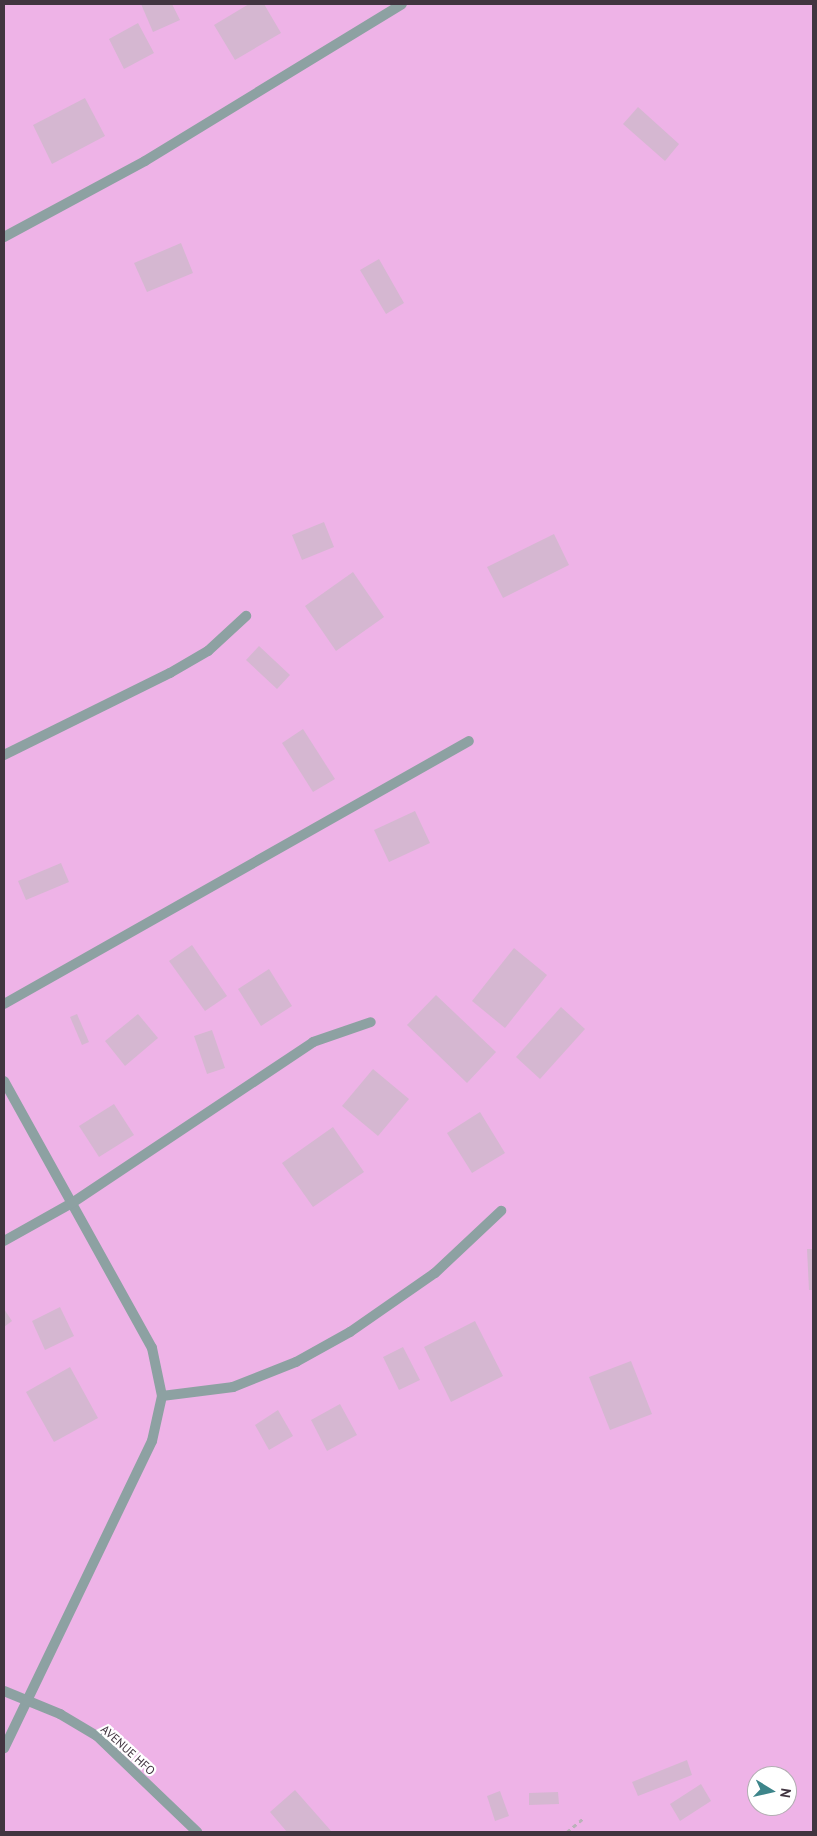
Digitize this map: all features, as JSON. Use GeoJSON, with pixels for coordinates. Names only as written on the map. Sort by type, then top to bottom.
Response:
{"type":"FeatureCollection","features":[{"type":"Feature","properties":{"kind":"street"},"geometry":{"type":"LineString","coordinates":[[4,237],[145,161],[402,4]]}},
{"type":"Feature","properties":{"kind":"street"},"geometry":{"type":"LineString","coordinates":[[4,755],[170,673],[208,651],[246,616]]}},
{"type":"Feature","properties":{"kind":"street"},"geometry":{"type":"LineString","coordinates":[[4,1004],[469,741]]}},
{"type":"Feature","properties":{"kind":"street"},"geometry":{"type":"LineString","coordinates":[[4,1242],[72,1203],[313,1042],[370,1022]]}},
{"type":"Feature","properties":{"kind":"street"},"geometry":{"type":"LineString","coordinates":[[4,1081],[152,1348],[162,1396],[152,1441],[4,1748]]}},
{"type":"Feature","properties":{"kind":"street"},"geometry":{"type":"LineString","coordinates":[[162,1396],[233,1387],[296,1362],[350,1332],[435,1273],[501,1211]]}},
{"type":"Feature","properties":{"kind":"street","name":"AVENUE HFO"},"geometry":{"type":"LineString","coordinates":[[4,1691],[25,1703],[60,1714],[97,1736],[197,1832]]}},
{"type":"Feature","properties":{"kind":"path"},"geometry":{"type":"LineString","coordinates":[[567,1832],[585,1817]]}},
{"type":"Feature","properties":{"kind":"shaded area"},"geometry":{"type":"Polygon","coordinates":[[[4,4],[813,4],[813,1832],[4,1832],[4,4]]]}},
{"type":"Feature","properties":{"kind":"building"},"geometry":{"type":"Polygon","coordinates":[[[141,4],[172,4],[180,20],[153,32],[141,4]]]}},
{"type":"Feature","properties":{"kind":"building"},"geometry":{"type":"Polygon","coordinates":[[[249,4],[264,4],[281,33],[235,60],[214,25],[249,4]]]}},
{"type":"Feature","properties":{"kind":"building"},"geometry":{"type":"Polygon","coordinates":[[[138,23],[154,53],[124,69],[109,39],[138,23]]]}},
{"type":"Feature","properties":{"kind":"building"},"geometry":{"type":"Polygon","coordinates":[[[85,98],[105,136],[52,164],[33,125],[85,98]]]}},
{"type":"Feature","properties":{"kind":"building"},"geometry":{"type":"Polygon","coordinates":[[[638,107],[679,144],[665,161],[623,124],[638,107]]]}},
{"type":"Feature","properties":{"kind":"building"},"geometry":{"type":"Polygon","coordinates":[[[181,243],[193,273],[147,292],[134,263],[181,243]]]}},
{"type":"Feature","properties":{"kind":"building"},"geometry":{"type":"Polygon","coordinates":[[[379,259],[404,303],[386,314],[360,270],[379,259]]]}},
{"type":"Feature","properties":{"kind":"building"},"geometry":{"type":"Polygon","coordinates":[[[324,522],[334,547],[302,560],[292,535],[324,522]]]}},
{"type":"Feature","properties":{"kind":"building"},"geometry":{"type":"Polygon","coordinates":[[[554,534],[569,565],[503,598],[487,567],[554,534]]]}},
{"type":"Feature","properties":{"kind":"building"},"geometry":{"type":"Polygon","coordinates":[[[353,572],[384,617],[336,651],[305,606],[353,572]]]}},
{"type":"Feature","properties":{"kind":"building"},"geometry":{"type":"Polygon","coordinates":[[[259,646],[290,675],[277,689],[246,660],[259,646]]]}},
{"type":"Feature","properties":{"kind":"building"},"geometry":{"type":"Polygon","coordinates":[[[303,729],[335,779],[313,792],[282,743],[303,729]]]}},
{"type":"Feature","properties":{"kind":"building"},"geometry":{"type":"Polygon","coordinates":[[[415,811],[430,843],[389,862],[374,830],[415,811]]]}},
{"type":"Feature","properties":{"kind":"building"},"geometry":{"type":"Polygon","coordinates":[[[61,863],[69,882],[26,900],[18,881],[61,863]]]}},
{"type":"Feature","properties":{"kind":"building"},"geometry":{"type":"Polygon","coordinates":[[[192,945],[227,996],[205,1011],[169,961],[192,945]]]}},
{"type":"Feature","properties":{"kind":"building"},"geometry":{"type":"Polygon","coordinates":[[[514,948],[547,975],[505,1028],[472,1001],[514,948]]]}},
{"type":"Feature","properties":{"kind":"building"},"geometry":{"type":"Polygon","coordinates":[[[269,969],[292,1006],[261,1026],[238,989],[269,969]]]}},
{"type":"Feature","properties":{"kind":"building"},"geometry":{"type":"Polygon","coordinates":[[[436,995],[496,1052],[467,1083],[407,1025],[436,995]]]}},
{"type":"Feature","properties":{"kind":"building"},"geometry":{"type":"Polygon","coordinates":[[[561,1007],[585,1029],[540,1079],[516,1057],[561,1007]]]}},
{"type":"Feature","properties":{"kind":"building"},"geometry":{"type":"Polygon","coordinates":[[[77,1014],[89,1042],[82,1045],[70,1017],[77,1014]]]}},
{"type":"Feature","properties":{"kind":"building"},"geometry":{"type":"Polygon","coordinates":[[[138,1014],[158,1038],[125,1066],[105,1041],[138,1014]]]}},
{"type":"Feature","properties":{"kind":"building"},"geometry":{"type":"Polygon","coordinates":[[[212,1030],[225,1068],[207,1074],[194,1036],[212,1030]]]}},
{"type":"Feature","properties":{"kind":"building"},"geometry":{"type":"Polygon","coordinates":[[[373,1069],[409,1099],[378,1136],[342,1106],[373,1069]]]}},
{"type":"Feature","properties":{"kind":"building"},"geometry":{"type":"Polygon","coordinates":[[[114,1104],[134,1135],[99,1157],[79,1126],[114,1104]]]}},
{"type":"Feature","properties":{"kind":"building"},"geometry":{"type":"Polygon","coordinates":[[[480,1112],[505,1153],[472,1173],[447,1133],[480,1112]]]}},
{"type":"Feature","properties":{"kind":"building"},"geometry":{"type":"Polygon","coordinates":[[[333,1127],[364,1172],[313,1207],[282,1163],[333,1127]]]}},
{"type":"Feature","properties":{"kind":"building"},"geometry":{"type":"Polygon","coordinates":[[[807,1249],[813,1249],[813,1290],[809,1290],[807,1249]]]}},
{"type":"Feature","properties":{"kind":"building"},"geometry":{"type":"Polygon","coordinates":[[[60,1307],[74,1336],[45,1350],[32,1321],[60,1307]]]}},
{"type":"Feature","properties":{"kind":"building"},"geometry":{"type":"Polygon","coordinates":[[[4,1309],[12,1321],[4,1327],[4,1309]]]}},
{"type":"Feature","properties":{"kind":"building"},"geometry":{"type":"Polygon","coordinates":[[[475,1321],[503,1376],[451,1402],[424,1347],[475,1321]]]}},
{"type":"Feature","properties":{"kind":"building"},"geometry":{"type":"Polygon","coordinates":[[[403,1347],[420,1380],[399,1390],[383,1357],[403,1347]]]}},
{"type":"Feature","properties":{"kind":"building"},"geometry":{"type":"Polygon","coordinates":[[[631,1361],[652,1414],[610,1430],[589,1377],[631,1361]]]}},
{"type":"Feature","properties":{"kind":"building"},"geometry":{"type":"Polygon","coordinates":[[[70,1367],[98,1418],[54,1442],[26,1392],[70,1367]]]}},
{"type":"Feature","properties":{"kind":"building"},"geometry":{"type":"Polygon","coordinates":[[[340,1404],[357,1435],[327,1451],[311,1420],[340,1404]]]}},
{"type":"Feature","properties":{"kind":"building"},"geometry":{"type":"Polygon","coordinates":[[[278,1410],[293,1436],[269,1450],[255,1425],[278,1410]]]}},
{"type":"Feature","properties":{"kind":"building"},"geometry":{"type":"Polygon","coordinates":[[[687,1760],[692,1775],[638,1796],[632,1782],[687,1760]]]}},
{"type":"Feature","properties":{"kind":"building"},"geometry":{"type":"Polygon","coordinates":[[[701,1784],[711,1801],[680,1821],[670,1804],[701,1784]]]}},
{"type":"Feature","properties":{"kind":"building"},"geometry":{"type":"Polygon","coordinates":[[[295,1790],[332,1832],[287,1832],[270,1812],[295,1790]]]}},
{"type":"Feature","properties":{"kind":"building"},"geometry":{"type":"Polygon","coordinates":[[[500,1791],[509,1816],[495,1821],[487,1796],[500,1791]]]}},
{"type":"Feature","properties":{"kind":"building"},"geometry":{"type":"Polygon","coordinates":[[[558,1792],[559,1804],[529,1805],[529,1793],[558,1792]]]}}]}
